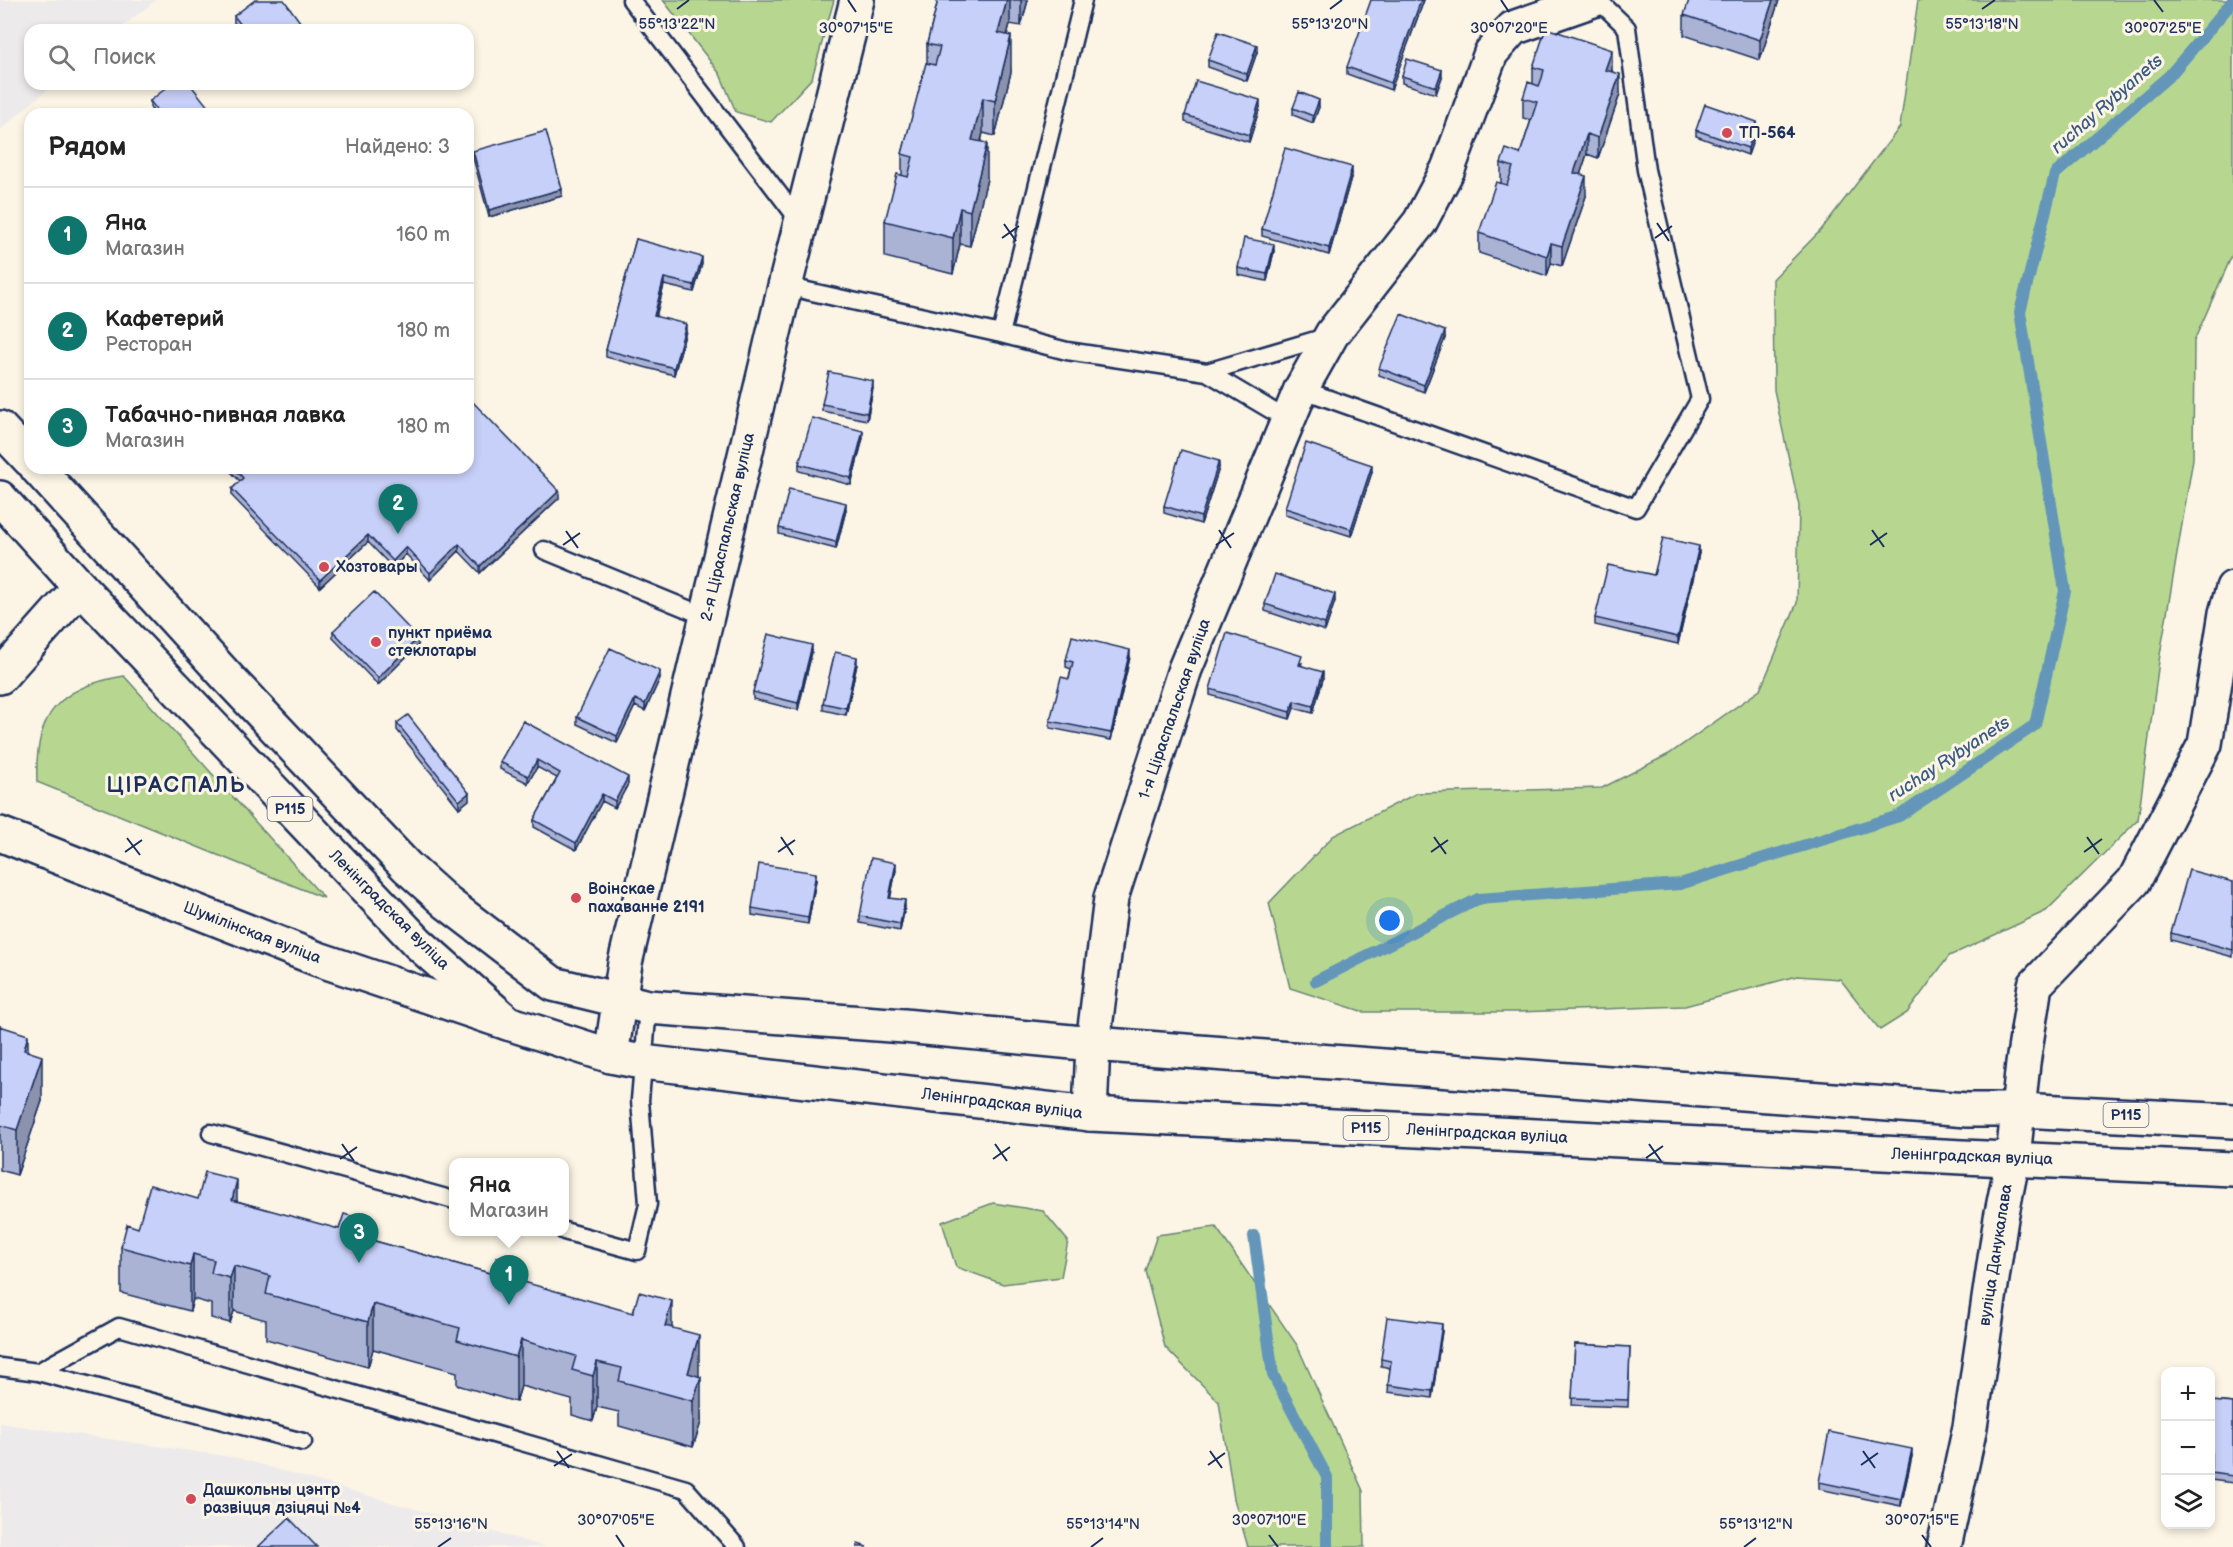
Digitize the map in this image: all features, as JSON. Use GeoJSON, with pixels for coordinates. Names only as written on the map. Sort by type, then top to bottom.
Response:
{"type":"FeatureCollection","features":[{"type":"Feature","properties":{"kind":"main road","name":"2-я Ціраспальская вуліца"},"geometry":{"type":"LineString","coordinates":[[627,1059],[634,1004],[626,963],[785,286],[857,0]]}},
{"type":"Feature","properties":{"kind":"main road","name":"1-я Ціраспальская вуліца"},"geometry":{"type":"LineString","coordinates":[[1090,1114],[1093,1044],[1111,898],[1185,669],[1301,389],[1332,334],[1420,222],[1448,169],[1491,53],[1513,28],[1593,0]]}},
{"type":"Feature","properties":{"kind":"main road"},"geometry":{"type":"LineString","coordinates":[[0,428],[24,454]]}},
{"type":"Feature","properties":{"kind":"main road","name":"Р115"},"geometry":{"type":"LineString","coordinates":[[43,474],[230,680],[407,867],[447,903],[553,984],[634,1004],[1093,1044],[1967,1110],[2019,1110],[2233,1121]]}},
{"type":"Feature","properties":{"kind":"main road","name":"Ленінградская вуліца"},"geometry":{"type":"LineString","coordinates":[[0,498],[80,587],[418,944],[508,1023],[627,1059],[1090,1114],[2233,1169]]}},
{"type":"Feature","properties":{"kind":"main road"},"geometry":{"type":"LineString","coordinates":[[0,677],[80,587],[118,555]]}},
{"type":"Feature","properties":{"kind":"main road","name":"вуліца Данукалава"},"geometry":{"type":"LineString","coordinates":[[1944,1547],[1970,1427],[1999,1228],[2013,1158],[2023,1063],[2035,985],[2134,881],[2205,744],[2226,613],[2233,588]]}},
{"type":"Feature","properties":{"kind":"main road","name":"Шумілінская вуліца"},"geometry":{"type":"LineString","coordinates":[[0,834],[318,959],[508,1023]]}},
{"type":"Feature","properties":{"kind":"lane"},"geometry":{"type":"LineString","coordinates":[[631,0],[801,223]]}},
{"type":"Feature","properties":{"kind":"lane"},"geometry":{"type":"LineString","coordinates":[[1001,333],[1083,0]]}},
{"type":"Feature","properties":{"kind":"lane"},"geometry":{"type":"LineString","coordinates":[[1301,389],[1636,508],[1700,399],[1646,170],[1627,28],[1598,0]]}},
{"type":"Feature","properties":{"kind":"lane"},"geometry":{"type":"LineString","coordinates":[[785,286],[1001,333],[1067,351],[1207,372],[1288,420]]}},
{"type":"Feature","properties":{"kind":"lane"},"geometry":{"type":"LineString","coordinates":[[1207,372],[1332,334]]}},
{"type":"Feature","properties":{"kind":"lane"},"geometry":{"type":"LineString","coordinates":[[544,550],[707,617]]}},
{"type":"Feature","properties":{"kind":"lane"},"geometry":{"type":"LineString","coordinates":[[569,1232],[637,1251],[648,1204],[640,1100],[627,1059]]}},
{"type":"Feature","properties":{"kind":"lane"},"geometry":{"type":"LineString","coordinates":[[211,1133],[449,1199]]}},
{"type":"Feature","properties":{"kind":"lane"},"geometry":{"type":"LineString","coordinates":[[38,1372],[119,1326],[686,1490],[737,1547]]}},
{"type":"Feature","properties":{"kind":"lane"},"geometry":{"type":"LineString","coordinates":[[0,1367],[38,1372],[303,1442]]}},
{"type":"Feature","properties":{"kind":"shaded area"},"geometry":{"type":"Polygon","coordinates":[[[0,0],[156,0],[126,24],[24,24],[24,90],[47,90],[0,130],[0,0]]]}},
{"type":"Feature","properties":{"kind":"shaded area","name":"Дашкольны цэнтр развіцця дзіцяці №4"},"geometry":{"type":"Polygon","coordinates":[[[0,1423],[238,1458],[546,1547],[0,1547],[0,1423]]]}},
{"type":"Feature","properties":{"kind":"green space"},"geometry":{"type":"Polygon","coordinates":[[[663,0],[834,0],[812,78],[771,122],[736,112],[720,74],[663,0]]]}},
{"type":"Feature","properties":{"kind":"green space"},"geometry":{"type":"Polygon","coordinates":[[[1918,0],[2233,0],[2233,253],[2194,341],[2193,459],[2159,661],[2138,820],[2046,911],[1949,956],[1907,1013],[1880,1030],[1840,979],[1797,976],[1685,1006],[1518,1012],[1364,1012],[1290,988],[1269,903],[1333,836],[1417,793],[1602,788],[1669,754],[1760,690],[1797,603],[1799,506],[1774,390],[1773,279],[1821,230],[1900,127],[1918,0]]]}},
{"type":"Feature","properties":{"kind":"green space"},"geometry":{"type":"Polygon","coordinates":[[[124,676],[324,898],[37,782],[40,738],[46,721],[55,708],[67,696],[82,688],[124,676]]]}},
{"type":"Feature","properties":{"kind":"green space"},"geometry":{"type":"Polygon","coordinates":[[[993,1203],[1043,1211],[1068,1241],[1061,1277],[1003,1284],[956,1267],[942,1222],[993,1203]]]}},
{"type":"Feature","properties":{"kind":"green space"},"geometry":{"type":"Polygon","coordinates":[[[1216,1227],[1297,1345],[1363,1491],[1364,1547],[1248,1547],[1234,1499],[1219,1402],[1165,1347],[1145,1271],[1157,1235],[1216,1227]]]}},
{"type":"Feature","properties":{"kind":"building"},"geometry":{"type":"Polygon","coordinates":[[[255,0],[284,0],[302,24],[240,24],[234,16],[255,0]]]}},
{"type":"Feature","properties":{"kind":"building"},"geometry":{"type":"Polygon","coordinates":[[[938,0],[1007,0],[998,33],[1011,36],[995,101],[983,98],[972,140],[987,143],[970,211],[960,208],[953,238],[885,221],[897,174],[908,177],[913,157],[902,154],[926,63],[935,65],[940,47],[927,44],[938,0]]]}},
{"type":"Feature","properties":{"kind":"building"},"geometry":{"type":"Polygon","coordinates":[[[1371,0],[1421,0],[1391,83],[1347,67],[1371,0]]]}},
{"type":"Feature","properties":{"kind":"building"},"geometry":{"type":"Polygon","coordinates":[[[1689,0],[1773,0],[1760,40],[1684,15],[1689,0]]]}},
{"type":"Feature","properties":{"kind":"building"},"geometry":{"type":"Polygon","coordinates":[[[1546,28],[1612,50],[1605,70],[1620,74],[1598,138],[1587,134],[1574,173],[1586,176],[1562,246],[1551,243],[1547,256],[1479,233],[1496,182],[1507,185],[1513,167],[1501,163],[1506,149],[1520,154],[1537,102],[1523,98],[1528,82],[1539,86],[1542,78],[1544,70],[1533,67],[1546,28]]]}},
{"type":"Feature","properties":{"kind":"building"},"geometry":{"type":"Polygon","coordinates":[[[1218,32],[1257,45],[1247,74],[1208,60],[1218,32]]]}},
{"type":"Feature","properties":{"kind":"building"},"geometry":{"type":"Polygon","coordinates":[[[1407,59],[1442,70],[1436,87],[1402,76],[1407,59]]]}},
{"type":"Feature","properties":{"kind":"building"},"geometry":{"type":"Polygon","coordinates":[[[1196,81],[1260,100],[1249,135],[1185,115],[1196,81]]]}},
{"type":"Feature","properties":{"kind":"building"},"geometry":{"type":"Polygon","coordinates":[[[164,90],[195,90],[209,108],[155,108],[150,101],[164,90]]]}},
{"type":"Feature","properties":{"kind":"building"},"geometry":{"type":"Polygon","coordinates":[[[1299,92],[1319,100],[1313,116],[1293,108],[1299,92]]]}},
{"type":"Feature","properties":{"kind":"building","name":"ТП-564"},"geometry":{"type":"Polygon","coordinates":[[[1705,104],[1757,122],[1748,148],[1696,130],[1705,104]]]}},
{"type":"Feature","properties":{"kind":"building"},"geometry":{"type":"Polygon","coordinates":[[[546,131],[562,189],[489,210],[474,151],[546,131]]]}},
{"type":"Feature","properties":{"kind":"building"},"geometry":{"type":"Polygon","coordinates":[[[1285,148],[1352,167],[1329,248],[1262,229],[1285,148]]]}},
{"type":"Feature","properties":{"kind":"building"},"geometry":{"type":"Polygon","coordinates":[[[1244,238],[1274,244],[1267,274],[1238,268],[1244,238]]]}},
{"type":"Feature","properties":{"kind":"building"},"geometry":{"type":"Polygon","coordinates":[[[636,239],[702,257],[694,285],[664,278],[654,316],[686,324],[674,368],[606,350],[636,239]]]}},
{"type":"Feature","properties":{"kind":"building"},"geometry":{"type":"Polygon","coordinates":[[[1401,314],[1445,331],[1424,385],[1379,368],[1401,314]]]}},
{"type":"Feature","properties":{"kind":"building"},"geometry":{"type":"Polygon","coordinates":[[[829,372],[873,381],[867,413],[822,404],[829,372]]]}},
{"type":"Feature","properties":{"kind":"building"},"geometry":{"type":"Polygon","coordinates":[[[474,403],[559,491],[480,566],[459,544],[430,573],[406,547],[393,561],[368,535],[320,580],[232,489],[243,478],[239,474],[474,474],[474,403]]]}},
{"type":"Feature","properties":{"kind":"building"},"geometry":{"type":"Polygon","coordinates":[[[812,418],[863,431],[851,478],[799,464],[812,418]]]}},
{"type":"Feature","properties":{"kind":"building"},"geometry":{"type":"Polygon","coordinates":[[[1306,443],[1372,465],[1351,529],[1285,508],[1306,443]]]}},
{"type":"Feature","properties":{"kind":"building"},"geometry":{"type":"Polygon","coordinates":[[[1181,450],[1219,461],[1201,517],[1164,506],[1181,450]]]}},
{"type":"Feature","properties":{"kind":"building"},"geometry":{"type":"Polygon","coordinates":[[[789,489],[846,503],[836,542],[779,528],[789,489]]]}},
{"type":"Feature","properties":{"kind":"building"},"geometry":{"type":"Polygon","coordinates":[[[1663,538],[1699,546],[1678,637],[1595,618],[1608,565],[1654,575],[1663,538]]]}},
{"type":"Feature","properties":{"kind":"building"},"geometry":{"type":"Polygon","coordinates":[[[1275,574],[1335,594],[1325,624],[1265,604],[1275,574]]]}},
{"type":"Feature","properties":{"kind":"building","name":"пункт приёма стеклотары"},"geometry":{"type":"Polygon","coordinates":[[[374,592],[418,638],[378,678],[333,631],[374,592]]]}},
{"type":"Feature","properties":{"kind":"building"},"geometry":{"type":"Polygon","coordinates":[[[1227,633],[1302,656],[1299,665],[1323,672],[1313,706],[1294,701],[1290,712],[1210,689],[1227,633]]]}},
{"type":"Feature","properties":{"kind":"building"},"geometry":{"type":"Polygon","coordinates":[[[768,634],[812,645],[798,703],[753,692],[768,634]]]}},
{"type":"Feature","properties":{"kind":"building"},"geometry":{"type":"Polygon","coordinates":[[[1072,636],[1130,650],[1111,733],[1050,721],[1061,677],[1069,679],[1073,662],[1066,660],[1072,636]]]}},
{"type":"Feature","properties":{"kind":"building"},"geometry":{"type":"Polygon","coordinates":[[[610,648],[660,671],[645,704],[635,699],[617,736],[577,717],[610,648]]]}},
{"type":"Feature","properties":{"kind":"building"},"geometry":{"type":"Polygon","coordinates":[[[835,652],[857,657],[846,708],[823,703],[835,652]]]}},
{"type":"Feature","properties":{"kind":"building"},"geometry":{"type":"Polygon","coordinates":[[[408,715],[469,793],[459,801],[397,723],[408,715]]]}},
{"type":"Feature","properties":{"kind":"building"},"geometry":{"type":"Polygon","coordinates":[[[523,721],[628,777],[615,801],[602,794],[576,843],[534,820],[560,773],[537,760],[528,776],[500,762],[523,721]]]}},
{"type":"Feature","properties":{"kind":"building"},"geometry":{"type":"Polygon","coordinates":[[[871,858],[896,863],[889,898],[905,900],[900,924],[860,916],[871,858]]]}},
{"type":"Feature","properties":{"kind":"building"},"geometry":{"type":"Polygon","coordinates":[[[759,864],[816,873],[808,918],[752,908],[759,864]]]}},
{"type":"Feature","properties":{"kind":"building"},"geometry":{"type":"Polygon","coordinates":[[[2189,870],[2233,882],[2233,950],[2171,933],[2189,870]]]}},
{"type":"Feature","properties":{"kind":"building"},"geometry":{"type":"Polygon","coordinates":[[[0,1026],[28,1035],[24,1050],[42,1056],[17,1130],[0,1125],[0,1026]]]}},
{"type":"Feature","properties":{"kind":"building"},"geometry":{"type":"Polygon","coordinates":[[[205,1172],[237,1180],[232,1200],[339,1229],[344,1214],[375,1223],[371,1240],[493,1274],[497,1257],[525,1264],[520,1281],[633,1313],[639,1292],[672,1301],[665,1326],[699,1335],[688,1373],[701,1377],[693,1401],[619,1381],[622,1368],[597,1362],[593,1376],[572,1370],[576,1356],[521,1340],[516,1357],[457,1340],[460,1328],[373,1304],[368,1322],[266,1294],[270,1276],[234,1266],[230,1278],[211,1273],[214,1260],[193,1254],[190,1266],[121,1247],[127,1224],[138,1228],[150,1185],[198,1199],[205,1172]]]}},
{"type":"Feature","properties":{"kind":"building"},"geometry":{"type":"Polygon","coordinates":[[[1387,1317],[1442,1324],[1432,1391],[1388,1385],[1391,1361],[1381,1359],[1387,1317]]]}},
{"type":"Feature","properties":{"kind":"building"},"geometry":{"type":"Polygon","coordinates":[[[1575,1344],[1630,1347],[1628,1400],[1572,1398],[1575,1344]]]}},
{"type":"Feature","properties":{"kind":"building"},"geometry":{"type":"Polygon","coordinates":[[[2215,1401],[2233,1403],[2233,1476],[2215,1474],[2215,1401]]]}},
{"type":"Feature","properties":{"kind":"building"},"geometry":{"type":"Polygon","coordinates":[[[1829,1432],[1912,1449],[1901,1499],[1819,1482],[1829,1432]]]}},
{"type":"Feature","properties":{"kind":"building"},"geometry":{"type":"Polygon","coordinates":[[[289,1518],[317,1547],[258,1547],[289,1518]]]}},
{"type":"Feature","properties":{"kind":"waterway","name":"ruchay Rybyanets"},"geometry":{"type":"LineString","coordinates":[[1316,981],[1478,899],[1680,884],[1899,816],[2035,725],[2065,591],[2020,312],[2055,174],[2170,75],[2233,1]]}},
{"type":"Feature","properties":{"kind":"waterway","name":"ruchay Rybyanets"},"geometry":{"type":"LineString","coordinates":[[1254,1236],[1273,1375],[1327,1477],[1327,1547]]}},
{"type":"Feature","properties":{"kind":"place","name":"ТП-564"},"geometry":{"type":"Point","coordinates":[1727,133]}},
{"type":"Feature","properties":{"kind":"place","name":"Кафетерий"},"geometry":{"type":"Point","coordinates":[398,534]}},
{"type":"Feature","properties":{"kind":"place","name":"Хозтовары"},"geometry":{"type":"Point","coordinates":[324,567]}},
{"type":"Feature","properties":{"kind":"place","name":"пункт приёма стеклотары"},"geometry":{"type":"Point","coordinates":[376,642]}},
{"type":"Feature","properties":{"kind":"place","name":"Воінскае пахаванне 2191"},"geometry":{"type":"Point","coordinates":[576,898]}},
{"type":"Feature","properties":{"kind":"place","name":"Табачно-пивная лавка"},"geometry":{"type":"Point","coordinates":[359,1263]}},
{"type":"Feature","properties":{"kind":"place","name":"Яна"},"geometry":{"type":"Point","coordinates":[509,1305]}},
{"type":"Feature","properties":{"kind":"place","name":"Дашкольны цэнтр развіцця дзіцяці №4"},"geometry":{"type":"Point","coordinates":[191,1499]}},
{"type":"Feature","properties":{"kind":"district","name":"ЦІРАСПАЛЬ"},"geometry":{"type":"Point","coordinates":[176,785]}}]}
